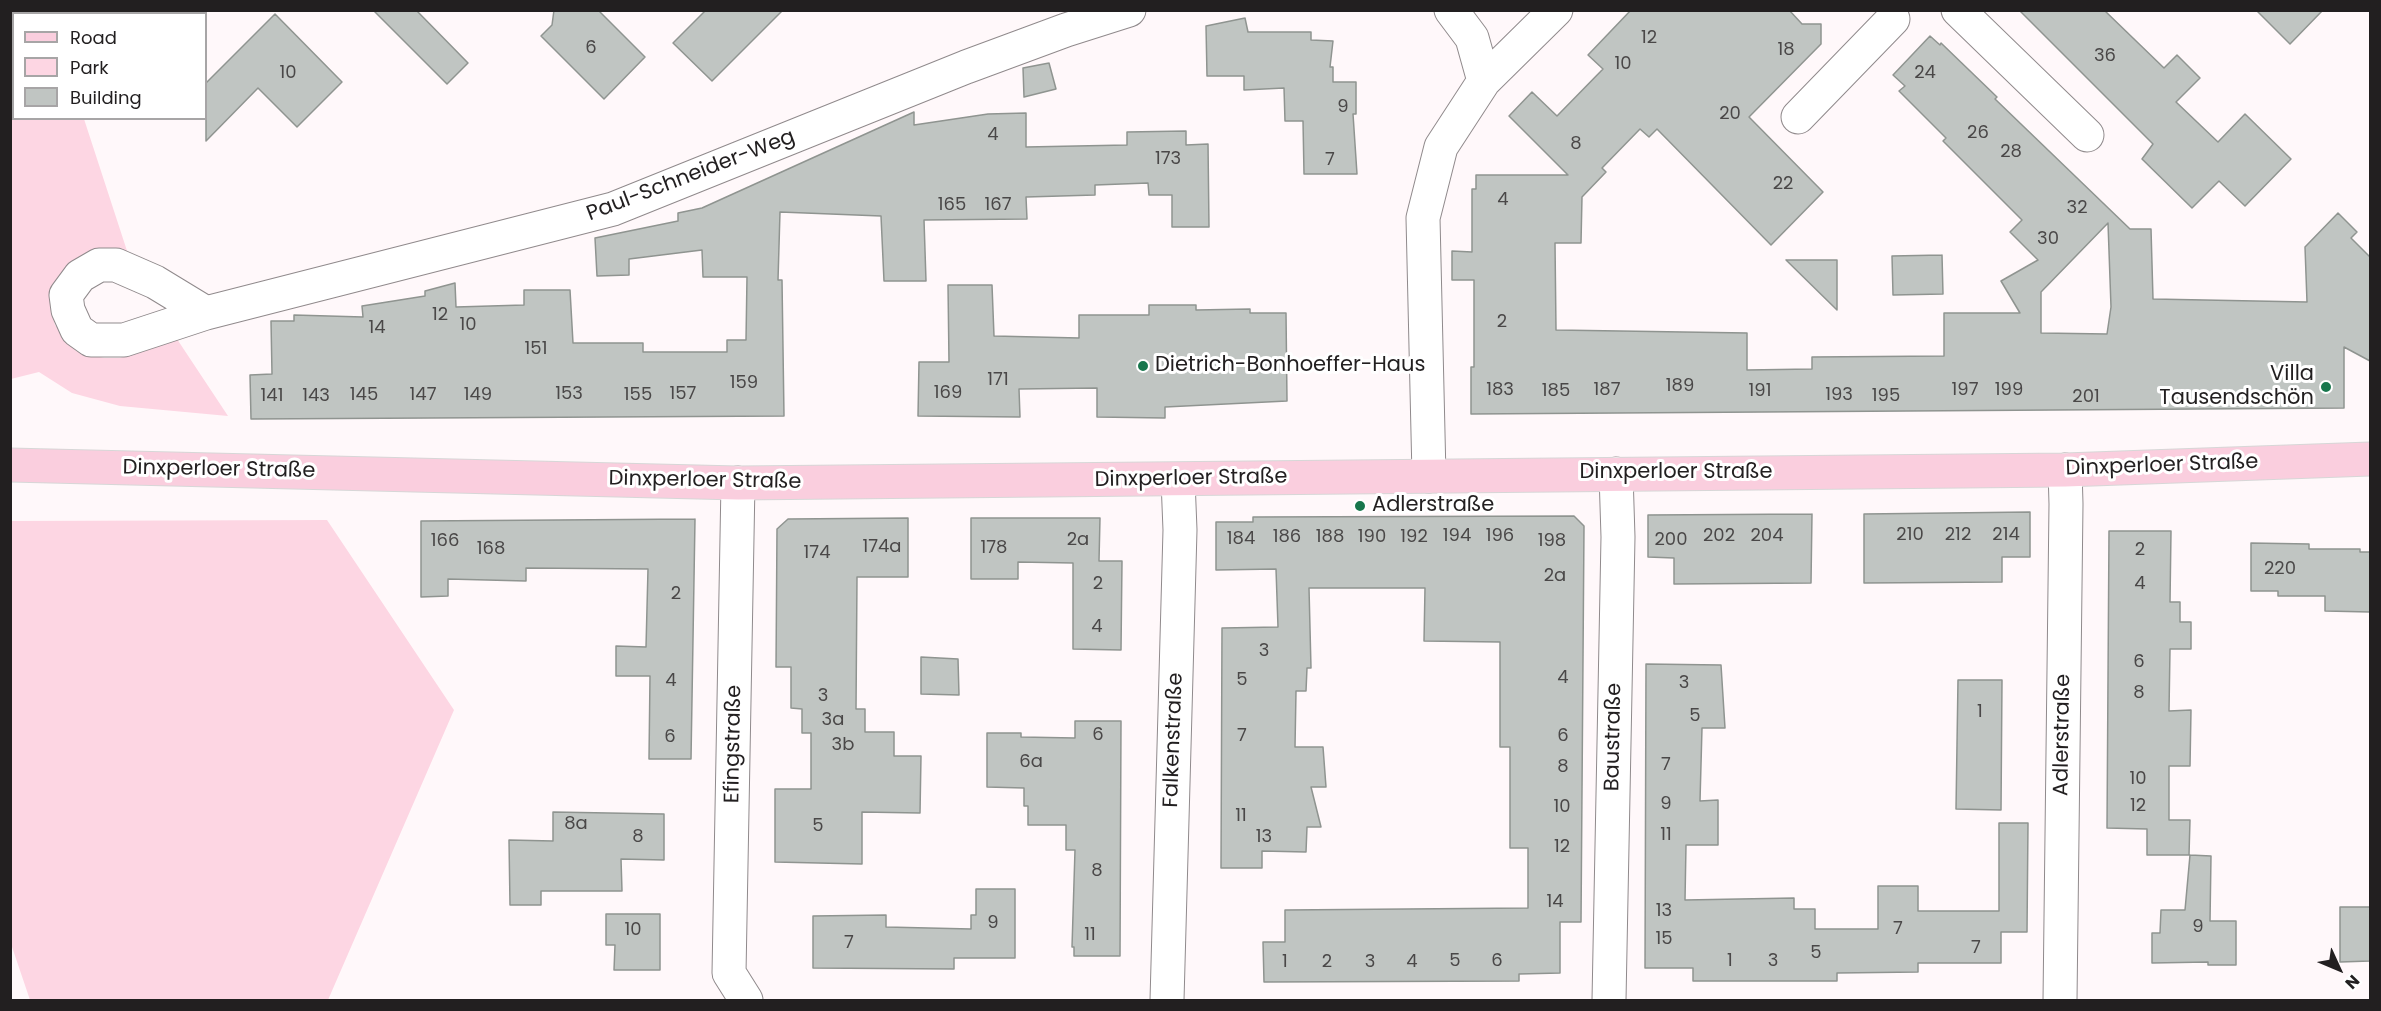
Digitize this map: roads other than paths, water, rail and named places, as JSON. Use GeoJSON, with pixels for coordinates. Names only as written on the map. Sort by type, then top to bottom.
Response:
{"type":"FeatureCollection","features":[{"type":"Feature","properties":{"kind":"main road","name":"Dinxperloer Straße"},"geometry":{"type":"LineString","coordinates":[[10,465],[738,483],[2065,470],[2370,459]]}},
{"type":"Feature","properties":{"kind":"street","name":"Paul-Schneider-Weg"},"geometry":{"type":"LineString","coordinates":[[206,313],[613,209],[966,67],[1066,30],[1129,10]]}},
{"type":"Feature","properties":{"kind":"street"},"geometry":{"type":"LineString","coordinates":[[1451,10],[1472,38],[1484,81]]}},
{"type":"Feature","properties":{"kind":"street"},"geometry":{"type":"LineString","coordinates":[[1429,476],[1423,218],[1441,147],[1484,81],[1556,10]]}},
{"type":"Feature","properties":{"kind":"street"},"geometry":{"type":"LineString","coordinates":[[1958,10],[2087,135]]}},
{"type":"Feature","properties":{"kind":"street"},"geometry":{"type":"LineString","coordinates":[[1798,117],[1893,13]]}},
{"type":"Feature","properties":{"kind":"street","name":"Adlerstraße"},"geometry":{"type":"LineString","coordinates":[[2060,1000],[2065,470]]}},
{"type":"Feature","properties":{"kind":"street","name":"Baustraße"},"geometry":{"type":"LineString","coordinates":[[1609,1000],[1618,549],[1616,474]]}},
{"type":"Feature","properties":{"kind":"street","name":"Falkenstraße"},"geometry":{"type":"LineString","coordinates":[[1167,1000],[1180,530],[1178,480]]}},
{"type":"Feature","properties":{"kind":"street","name":"Efingstraße"},"geometry":{"type":"LineString","coordinates":[[738,483],[729,973],[746,1000]]}},
{"type":"Feature","properties":{"kind":"place","name":"Dietrich-Bonhoeffer-Haus"},"geometry":{"type":"Point","coordinates":[1143,366]}},
{"type":"Feature","properties":{"kind":"place","name":"Villa Tausendschön"},"geometry":{"type":"Point","coordinates":[2326,387]}},
{"type":"Feature","properties":{"kind":"place","name":"Adlerstraße"},"geometry":{"type":"Point","coordinates":[1360,506]}}]}
